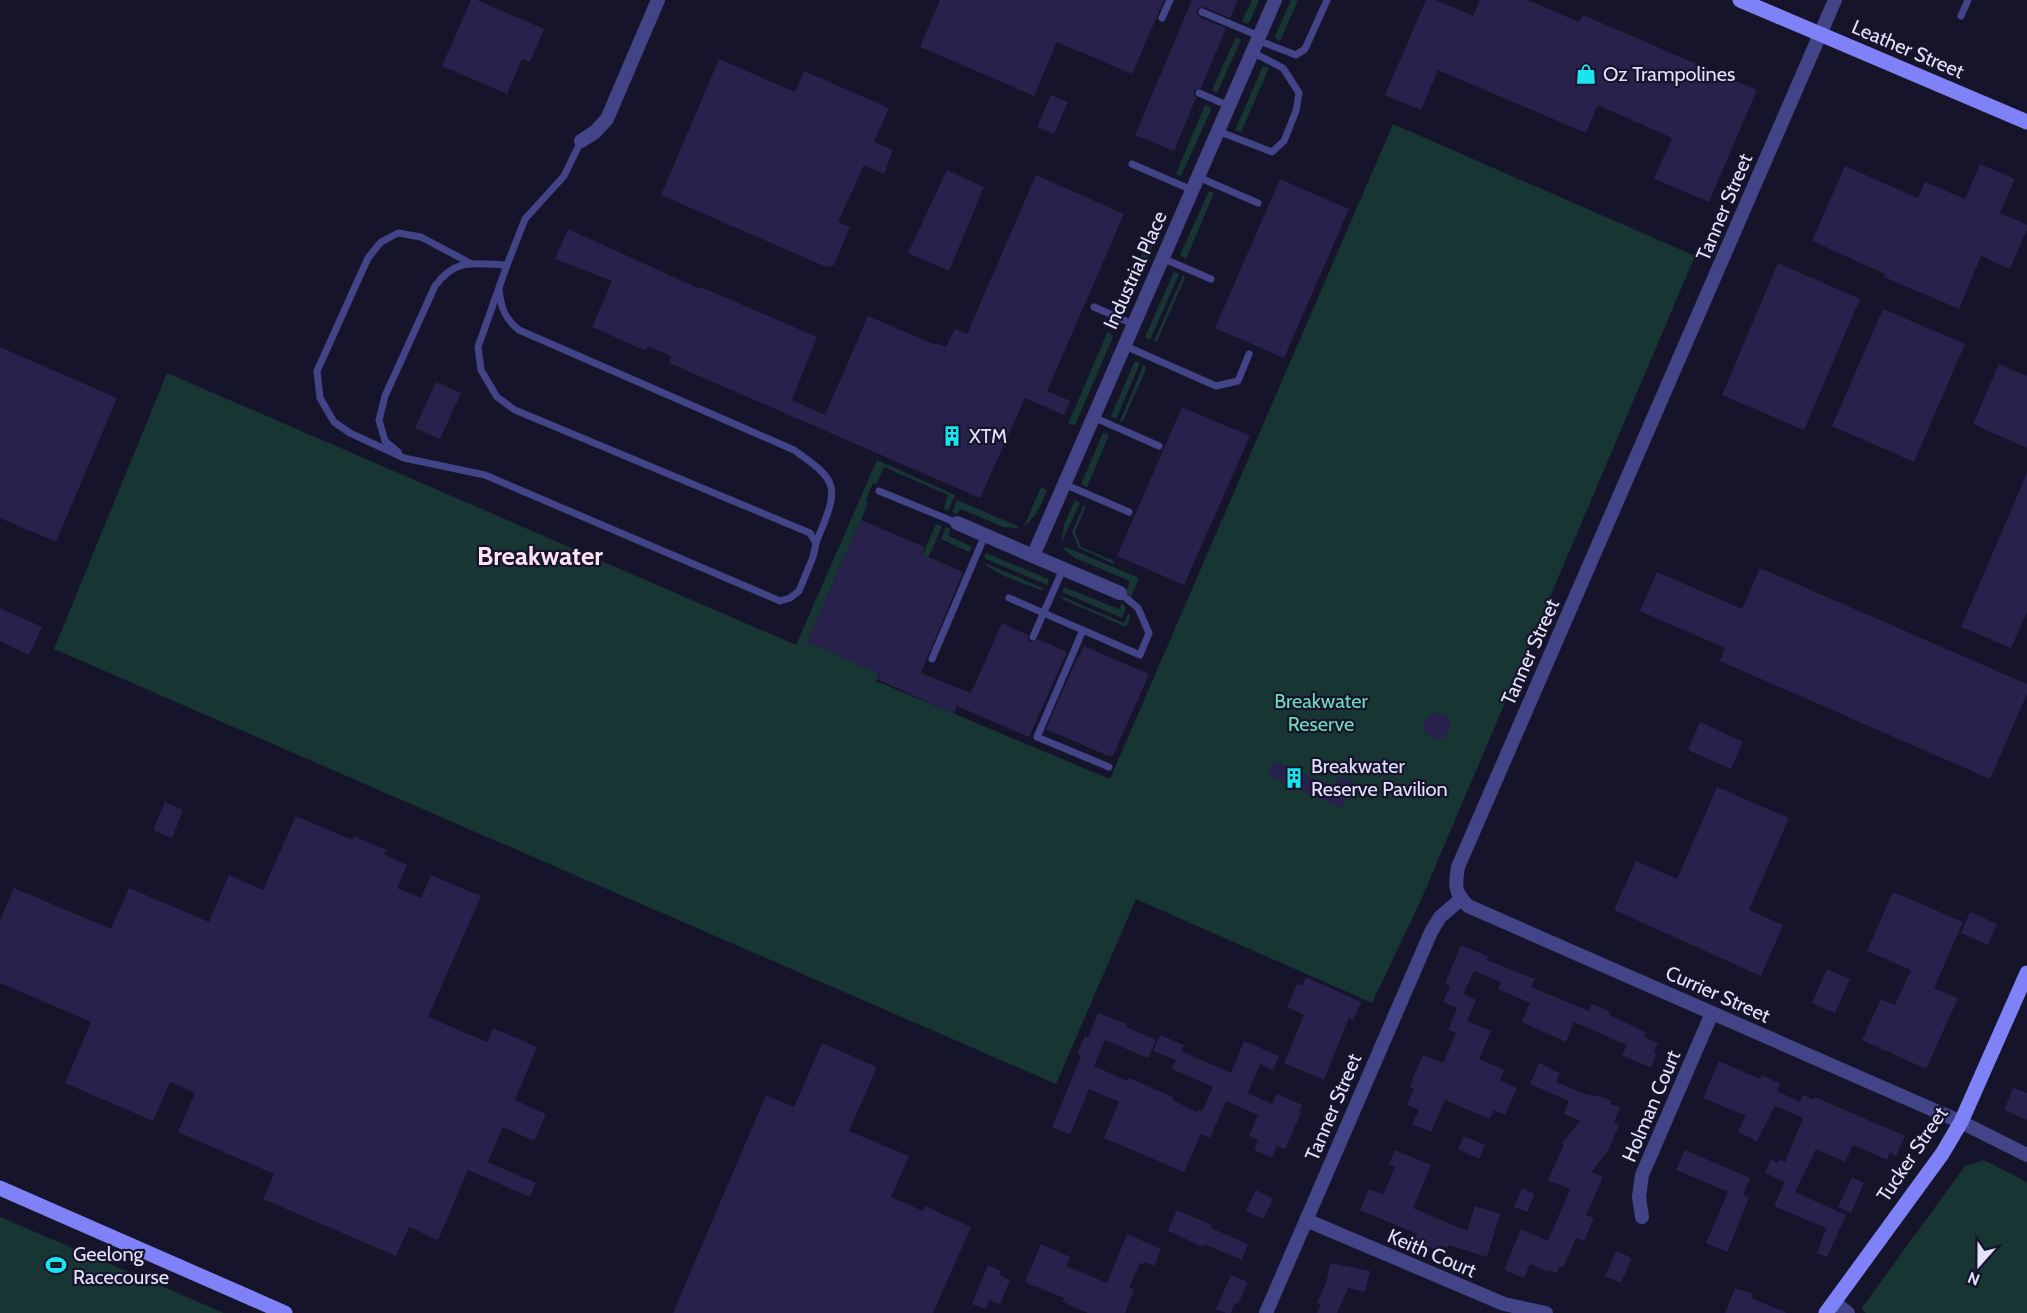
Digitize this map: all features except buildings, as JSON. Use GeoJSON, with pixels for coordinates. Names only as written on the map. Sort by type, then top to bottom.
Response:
{"type":"FeatureCollection","features":[{"type":"Feature","properties":{"kind":"street"},"geometry":{"type":"LineString","coordinates":[[581,141],[596,132],[607,119],[658,0]]}},
{"type":"Feature","properties":{"kind":"street","name":"Industrial Place"},"geometry":{"type":"LineString","coordinates":[[1033,556],[1275,0]]}},
{"type":"Feature","properties":{"kind":"street","name":"Leather Street"},"geometry":{"type":"LineString","coordinates":[[1740,0],[2027,122]]}},
{"type":"Feature","properties":{"kind":"street","name":"Tanner Street"},"geometry":{"type":"LineString","coordinates":[[1266,1313],[1431,932],[1440,917],[1461,899],[1455,888],[1458,867],[1835,0]]}},
{"type":"Feature","properties":{"kind":"street"},"geometry":{"type":"LineString","coordinates":[[957,523],[1120,593]]}},
{"type":"Feature","properties":{"kind":"street","name":"Currier Street"},"geometry":{"type":"LineString","coordinates":[[1461,899],[1468,906],[1962,1122],[2027,1155]]}},
{"type":"Feature","properties":{"kind":"street","name":"Tucker Street"},"geometry":{"type":"LineString","coordinates":[[1830,1308],[1942,1154],[1962,1122],[2027,973]]}},
{"type":"Feature","properties":{"kind":"street","name":"Holman Court"},"geometry":{"type":"LineString","coordinates":[[1642,1217],[1639,1197],[1642,1175],[1712,1013]]}},
{"type":"Feature","properties":{"kind":"street"},"geometry":{"type":"LineString","coordinates":[[0,1188],[285,1313]]}},
{"type":"Feature","properties":{"kind":"street","name":"Keith Court"},"geometry":{"type":"LineString","coordinates":[[1306,1220],[1504,1304],[1546,1313]]}},
{"type":"Feature","properties":{"kind":"street"},"geometry":{"type":"LineString","coordinates":[[1830,1308],[1848,1313]]}},
{"type":"Feature","properties":{"kind":"lane"},"geometry":{"type":"LineString","coordinates":[[1162,18],[1170,0]]}},
{"type":"Feature","properties":{"kind":"lane"},"geometry":{"type":"LineString","coordinates":[[1256,43],[1296,55],[1305,49],[1327,0]]}},
{"type":"Feature","properties":{"kind":"lane"},"geometry":{"type":"LineString","coordinates":[[1961,16],[1968,0]]}},
{"type":"Feature","properties":{"kind":"lane"},"geometry":{"type":"LineString","coordinates":[[1202,12],[1256,43],[1283,68],[1299,93],[1296,111],[1284,141],[1272,152],[1218,131]]}},
{"type":"Feature","properties":{"kind":"lane"},"geometry":{"type":"LineString","coordinates":[[1199,93],[1229,106]]}},
{"type":"Feature","properties":{"kind":"lane"},"geometry":{"type":"LineString","coordinates":[[581,141],[564,176],[525,219],[478,347],[481,370],[497,397],[515,410],[810,533],[816,543]]}},
{"type":"Feature","properties":{"kind":"lane"},"geometry":{"type":"LineString","coordinates":[[1132,164],[1258,203]]}},
{"type":"Feature","properties":{"kind":"lane"},"geometry":{"type":"LineString","coordinates":[[470,263],[421,237],[398,233],[381,242],[368,258],[317,371],[320,398],[334,422],[350,433],[404,458],[485,475],[780,601],[790,598],[799,591],[813,557],[831,499],[831,486],[820,471],[794,450],[519,330],[509,322],[502,310],[499,287]]}},
{"type":"Feature","properties":{"kind":"lane"},"geometry":{"type":"LineString","coordinates":[[1162,258],[1211,279]]}},
{"type":"Feature","properties":{"kind":"lane"},"geometry":{"type":"LineString","coordinates":[[404,458],[384,441],[379,420],[385,396],[435,286],[444,273],[454,267],[470,263],[507,265]]}},
{"type":"Feature","properties":{"kind":"lane"},"geometry":{"type":"LineString","coordinates":[[1094,307],[1133,324]]}},
{"type":"Feature","properties":{"kind":"lane"},"geometry":{"type":"LineString","coordinates":[[1123,345],[1216,386],[1238,381],[1249,354]]}},
{"type":"Feature","properties":{"kind":"lane"},"geometry":{"type":"LineString","coordinates":[[1093,417],[1159,446]]}},
{"type":"Feature","properties":{"kind":"lane"},"geometry":{"type":"LineString","coordinates":[[1064,484],[1129,512]]}},
{"type":"Feature","properties":{"kind":"lane"},"geometry":{"type":"LineString","coordinates":[[879,491],[957,523]]}},
{"type":"Feature","properties":{"kind":"lane"},"geometry":{"type":"LineString","coordinates":[[932,659],[985,535]]}},
{"type":"Feature","properties":{"kind":"lane"},"geometry":{"type":"LineString","coordinates":[[1033,637],[1063,569]]}},
{"type":"Feature","properties":{"kind":"lane"},"geometry":{"type":"LineString","coordinates":[[1009,598],[1140,655],[1149,633],[1138,608],[1120,593]]}},
{"type":"Feature","properties":{"kind":"lane"},"geometry":{"type":"LineString","coordinates":[[1083,630],[1037,737],[1109,767]]}},
{"type":"Feature","properties":{"kind":"green space"},"geometry":{"type":"Polygon","coordinates":[[[1252,0],[1259,0],[1247,24],[1242,21],[1252,0]]]}},
{"type":"Feature","properties":{"kind":"green space"},"geometry":{"type":"Polygon","coordinates":[[[1291,0],[1298,0],[1280,41],[1275,36],[1291,0]]]}},
{"type":"Feature","properties":{"kind":"green space"},"geometry":{"type":"Polygon","coordinates":[[[1236,37],[1241,40],[1217,93],[1212,90],[1236,37]]]}},
{"type":"Feature","properties":{"kind":"green space"},"geometry":{"type":"Polygon","coordinates":[[[1263,66],[1269,68],[1241,132],[1235,130],[1263,66]]]}},
{"type":"Feature","properties":{"kind":"green space"},"geometry":{"type":"Polygon","coordinates":[[[1205,105],[1211,110],[1181,176],[1176,174],[1205,105]]]}},
{"type":"Feature","properties":{"kind":"green space","name":"Breakwater Reserve"},"geometry":{"type":"Polygon","coordinates":[[[1393,124],[1695,256],[1421,900],[1372,1003],[1136,899],[1056,1084],[54,649],[167,373],[796,645],[877,460],[955,495],[948,511],[944,508],[948,495],[884,467],[877,484],[873,483],[861,520],[807,642],[872,670],[936,524],[942,526],[876,681],[1110,779],[1393,124]]]}},
{"type":"Feature","properties":{"kind":"green space"},"geometry":{"type":"Polygon","coordinates":[[[1209,191],[1214,193],[1186,259],[1180,255],[1209,191]]]}},
{"type":"Feature","properties":{"kind":"green space"},"geometry":{"type":"Polygon","coordinates":[[[1152,231],[1157,232],[1157,236],[1126,306],[1118,307],[1152,231]]]}},
{"type":"Feature","properties":{"kind":"green space"},"geometry":{"type":"Polygon","coordinates":[[[1174,272],[1179,274],[1150,340],[1145,337],[1174,272]]]}},
{"type":"Feature","properties":{"kind":"green space"},"geometry":{"type":"Polygon","coordinates":[[[1183,275],[1185,278],[1157,341],[1154,341],[1183,275]]]}},
{"type":"Feature","properties":{"kind":"green space"},"geometry":{"type":"Polygon","coordinates":[[[1108,331],[1113,337],[1075,425],[1068,424],[1108,331]]]}},
{"type":"Feature","properties":{"kind":"green space"},"geometry":{"type":"Polygon","coordinates":[[[1135,361],[1140,363],[1116,419],[1111,416],[1135,361]]]}},
{"type":"Feature","properties":{"kind":"green space"},"geometry":{"type":"Polygon","coordinates":[[[1144,364],[1146,369],[1123,421],[1120,421],[1144,364]]]}},
{"type":"Feature","properties":{"kind":"green space"},"geometry":{"type":"Polygon","coordinates":[[[1103,433],[1109,435],[1087,487],[1081,484],[1103,433]]]}},
{"type":"Feature","properties":{"kind":"green space"},"geometry":{"type":"Polygon","coordinates":[[[1041,487],[1047,490],[1043,500],[1035,514],[1024,526],[1041,487]]]}},
{"type":"Feature","properties":{"kind":"green space"},"geometry":{"type":"Polygon","coordinates":[[[957,500],[1019,528],[1003,527],[961,509],[957,514],[952,512],[957,500]]]}},
{"type":"Feature","properties":{"kind":"green space"},"geometry":{"type":"Polygon","coordinates":[[[1075,500],[1080,503],[1061,543],[1064,525],[1075,500]]]}},
{"type":"Feature","properties":{"kind":"green space"},"geometry":{"type":"Polygon","coordinates":[[[1084,505],[1086,506],[1075,532],[1081,547],[1114,561],[1114,564],[1079,548],[1072,532],[1084,505]]]}},
{"type":"Feature","properties":{"kind":"green space"},"geometry":{"type":"Polygon","coordinates":[[[946,527],[950,529],[949,536],[972,547],[969,552],[941,539],[946,527]]]}},
{"type":"Feature","properties":{"kind":"green space"},"geometry":{"type":"Polygon","coordinates":[[[1066,547],[1139,578],[1131,597],[1126,592],[1130,581],[1075,558],[1063,549],[1066,547]]]}},
{"type":"Feature","properties":{"kind":"green space"},"geometry":{"type":"Polygon","coordinates":[[[986,553],[1049,581],[1047,585],[984,558],[986,553]]]}},
{"type":"Feature","properties":{"kind":"green space"},"geometry":{"type":"Polygon","coordinates":[[[983,562],[1045,589],[1041,590],[1010,578],[994,571],[983,562]]]}},
{"type":"Feature","properties":{"kind":"green space"},"geometry":{"type":"Polygon","coordinates":[[[1064,587],[1119,609],[1122,603],[1126,608],[1122,618],[1062,592],[1064,587]]]}},
{"type":"Feature","properties":{"kind":"green space"},"geometry":{"type":"Polygon","coordinates":[[[1061,596],[1124,623],[1129,613],[1130,617],[1126,627],[1062,599],[1061,596]]]}},
{"type":"Feature","properties":{"kind":"green space"},"geometry":{"type":"Polygon","coordinates":[[[1984,1160],[2027,1182],[2027,1313],[1866,1313],[1861,1309],[1965,1166],[1984,1160]]]}},
{"type":"Feature","properties":{"kind":"green space","name":"Geelong Racecourse"},"geometry":{"type":"Polygon","coordinates":[[[0,1217],[224,1313],[0,1313],[0,1217]]]}},
{"type":"Feature","properties":{"kind":"place","name":"Oz Trampolines"},"geometry":{"type":"Point","coordinates":[1586,74]}},
{"type":"Feature","properties":{"kind":"place","name":"XTM"},"geometry":{"type":"Point","coordinates":[952,436]}},
{"type":"Feature","properties":{"kind":"place","name":"Breakwater Reserve Pavilion"},"geometry":{"type":"Point","coordinates":[1294,778]}},
{"type":"Feature","properties":{"kind":"place","name":"Geelong Racecourse"},"geometry":{"type":"Point","coordinates":[56,1265]}},
{"type":"Feature","properties":{"kind":"district","name":"Breakwater"},"geometry":{"type":"Point","coordinates":[540,556]}}]}
